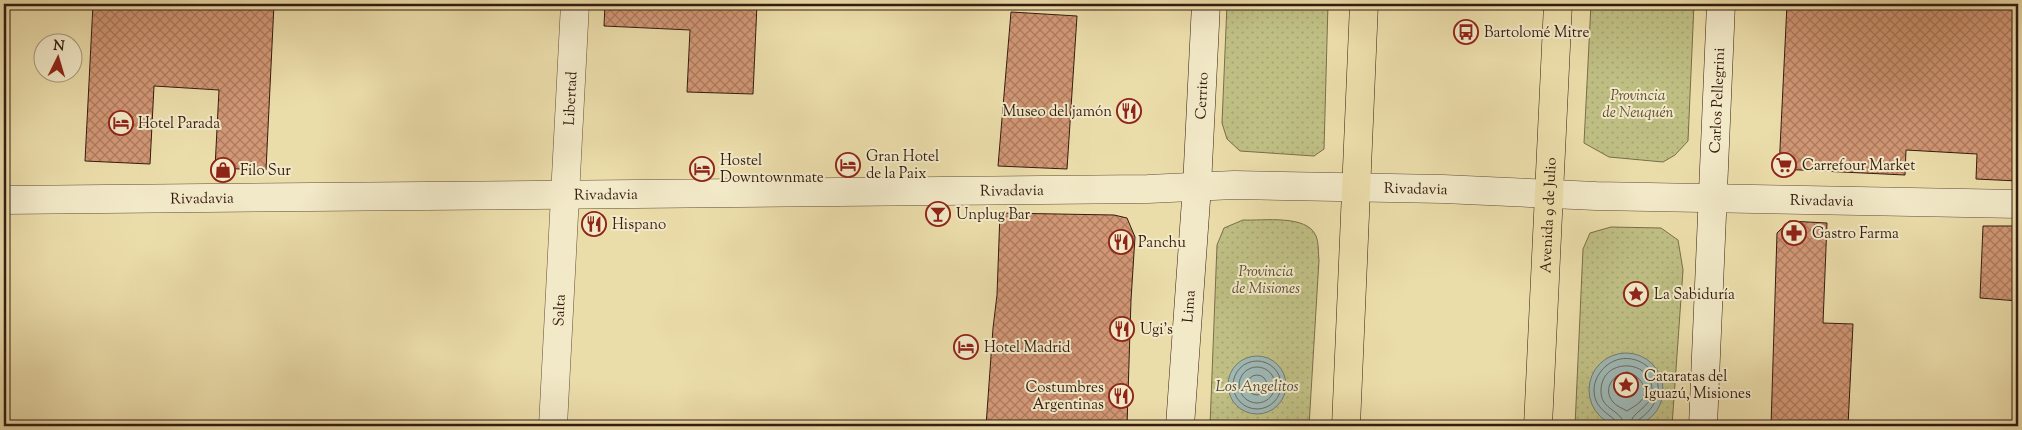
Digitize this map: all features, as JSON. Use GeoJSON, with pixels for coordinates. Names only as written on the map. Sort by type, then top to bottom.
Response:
{"type":"FeatureCollection","features":[{"type":"Feature","properties":{"kind":"highway"},"geometry":{"type":"LineString","coordinates":[[1346,426],[1364,4]]}},
{"type":"Feature","properties":{"kind":"highway","name":"Avenida 9 de Julio"},"geometry":{"type":"LineString","coordinates":[[1538,426],[1558,4]]}},
{"type":"Feature","properties":{"kind":"street","name":"Libertad"},"geometry":{"type":"LineString","coordinates":[[566,194],[575,4]]}},
{"type":"Feature","properties":{"kind":"street","name":"Cerrito"},"geometry":{"type":"LineString","coordinates":[[1197,186],[1206,4]]}},
{"type":"Feature","properties":{"kind":"street","name":"Carlos Pellegrini"},"geometry":{"type":"LineString","coordinates":[[1703,426],[1721,4]]}},
{"type":"Feature","properties":{"kind":"street","name":"Rivadavia"},"geometry":{"type":"LineString","coordinates":[[4,200],[1138,189],[1234,185],[2018,204]]}},
{"type":"Feature","properties":{"kind":"street","name":"Lima"},"geometry":{"type":"LineString","coordinates":[[1180,426],[1197,186]]}},
{"type":"Feature","properties":{"kind":"street","name":"Salta"},"geometry":{"type":"LineString","coordinates":[[553,426],[566,194]]}},
{"type":"Feature","properties":{"kind":"green space"},"geometry":{"type":"Polygon","coordinates":[[[1227,4],[1328,4],[1324,149],[1314,156],[1240,151],[1227,139],[1222,123],[1227,4]]]}},
{"type":"Feature","properties":{"kind":"green space","name":"Provincia de Neuquén"},"geometry":{"type":"Polygon","coordinates":[[[1591,4],[1694,4],[1688,141],[1675,155],[1663,162],[1609,157],[1584,143],[1591,4]]]}},
{"type":"Feature","properties":{"kind":"green space","name":"Provincia de Misiones"},"geometry":{"type":"Polygon","coordinates":[[[1243,220],[1284,220],[1304,224],[1311,229],[1317,239],[1319,260],[1309,426],[1210,426],[1217,245],[1224,228],[1243,220]]]}},
{"type":"Feature","properties":{"kind":"green space"},"geometry":{"type":"Polygon","coordinates":[[[1611,227],[1661,228],[1678,240],[1683,270],[1672,426],[1575,426],[1583,249],[1590,233],[1611,227]]]}},
{"type":"Feature","properties":{"kind":"water","name":"Cataratas del Iguazú, Misiones"},"geometry":{"type":"Polygon","coordinates":[[[1626,353],[1640,356],[1652,364],[1660,376],[1663,390],[1660,404],[1652,416],[1640,424],[1626,427],[1612,424],[1600,416],[1592,404],[1589,390],[1592,376],[1600,364],[1612,356],[1626,353]]]}},
{"type":"Feature","properties":{"kind":"water","name":"Los Angelitos"},"geometry":{"type":"Polygon","coordinates":[[[1257,356],[1268,358],[1281,369],[1286,385],[1284,396],[1273,409],[1257,414],[1246,412],[1233,401],[1228,385],[1230,374],[1241,361],[1257,356]]]}},
{"type":"Feature","properties":{"kind":"building"},"geometry":{"type":"Polygon","coordinates":[[[93,4],[274,4],[266,170],[215,168],[219,90],[154,86],[150,164],[85,161],[93,4]]]}},
{"type":"Feature","properties":{"kind":"building"},"geometry":{"type":"Polygon","coordinates":[[[605,4],[757,4],[753,94],[687,92],[690,30],[604,26],[605,4]]]}},
{"type":"Feature","properties":{"kind":"building"},"geometry":{"type":"Polygon","coordinates":[[[1787,4],[2018,4],[2018,181],[1976,179],[1977,154],[1906,150],[1905,175],[1779,169],[1787,4]]]}},
{"type":"Feature","properties":{"kind":"building"},"geometry":{"type":"Polygon","coordinates":[[[1011,12],[1077,16],[1067,169],[998,166],[1011,12]]]}},
{"type":"Feature","properties":{"kind":"building"},"geometry":{"type":"Polygon","coordinates":[[[1000,213],[1114,215],[1127,218],[1135,237],[1127,426],[986,426],[997,295],[1000,213]]]}},
{"type":"Feature","properties":{"kind":"building"},"geometry":{"type":"Polygon","coordinates":[[[1789,221],[1827,223],[1823,323],[1853,324],[1848,426],[1771,426],[1777,233],[1789,221]]]}},
{"type":"Feature","properties":{"kind":"building"},"geometry":{"type":"Polygon","coordinates":[[[1983,226],[2018,226],[2018,301],[1980,298],[1983,226]]]}},
{"type":"Feature","properties":{"kind":"place","name":"Bartolomé Mitre"},"geometry":{"type":"Point","coordinates":[1466,32]}},
{"type":"Feature","properties":{"kind":"place","name":"Museo del jamón"},"geometry":{"type":"Point","coordinates":[1129,111]}},
{"type":"Feature","properties":{"kind":"place","name":"Hotel Parada"},"geometry":{"type":"Point","coordinates":[121,123]}},
{"type":"Feature","properties":{"kind":"place","name":"Gran Hotel de la Paix"},"geometry":{"type":"Point","coordinates":[848,165]}},
{"type":"Feature","properties":{"kind":"place","name":"Carrefour Market"},"geometry":{"type":"Point","coordinates":[1784,165]}},
{"type":"Feature","properties":{"kind":"place","name":"Hostel Downtownmate"},"geometry":{"type":"Point","coordinates":[702,169]}},
{"type":"Feature","properties":{"kind":"place","name":"Filo Sur"},"geometry":{"type":"Point","coordinates":[223,170]}},
{"type":"Feature","properties":{"kind":"place","name":"Unplug Bar"},"geometry":{"type":"Point","coordinates":[938,214]}},
{"type":"Feature","properties":{"kind":"place","name":"Hispano"},"geometry":{"type":"Point","coordinates":[594,224]}},
{"type":"Feature","properties":{"kind":"place","name":"Gastro Farma"},"geometry":{"type":"Point","coordinates":[1794,233]}},
{"type":"Feature","properties":{"kind":"place","name":"Panchu"},"geometry":{"type":"Point","coordinates":[1121,242]}},
{"type":"Feature","properties":{"kind":"place","name":"La Sabiduría"},"geometry":{"type":"Point","coordinates":[1636,294]}},
{"type":"Feature","properties":{"kind":"place","name":"Ugi's"},"geometry":{"type":"Point","coordinates":[1122,329]}},
{"type":"Feature","properties":{"kind":"place","name":"Hotel Madrid"},"geometry":{"type":"Point","coordinates":[966,347]}},
{"type":"Feature","properties":{"kind":"place","name":"Cataratas del Iguazú, Misiones"},"geometry":{"type":"Point","coordinates":[1626,385]}},
{"type":"Feature","properties":{"kind":"place","name":"Costumbres Argentinas"},"geometry":{"type":"Point","coordinates":[1121,396]}}]}
